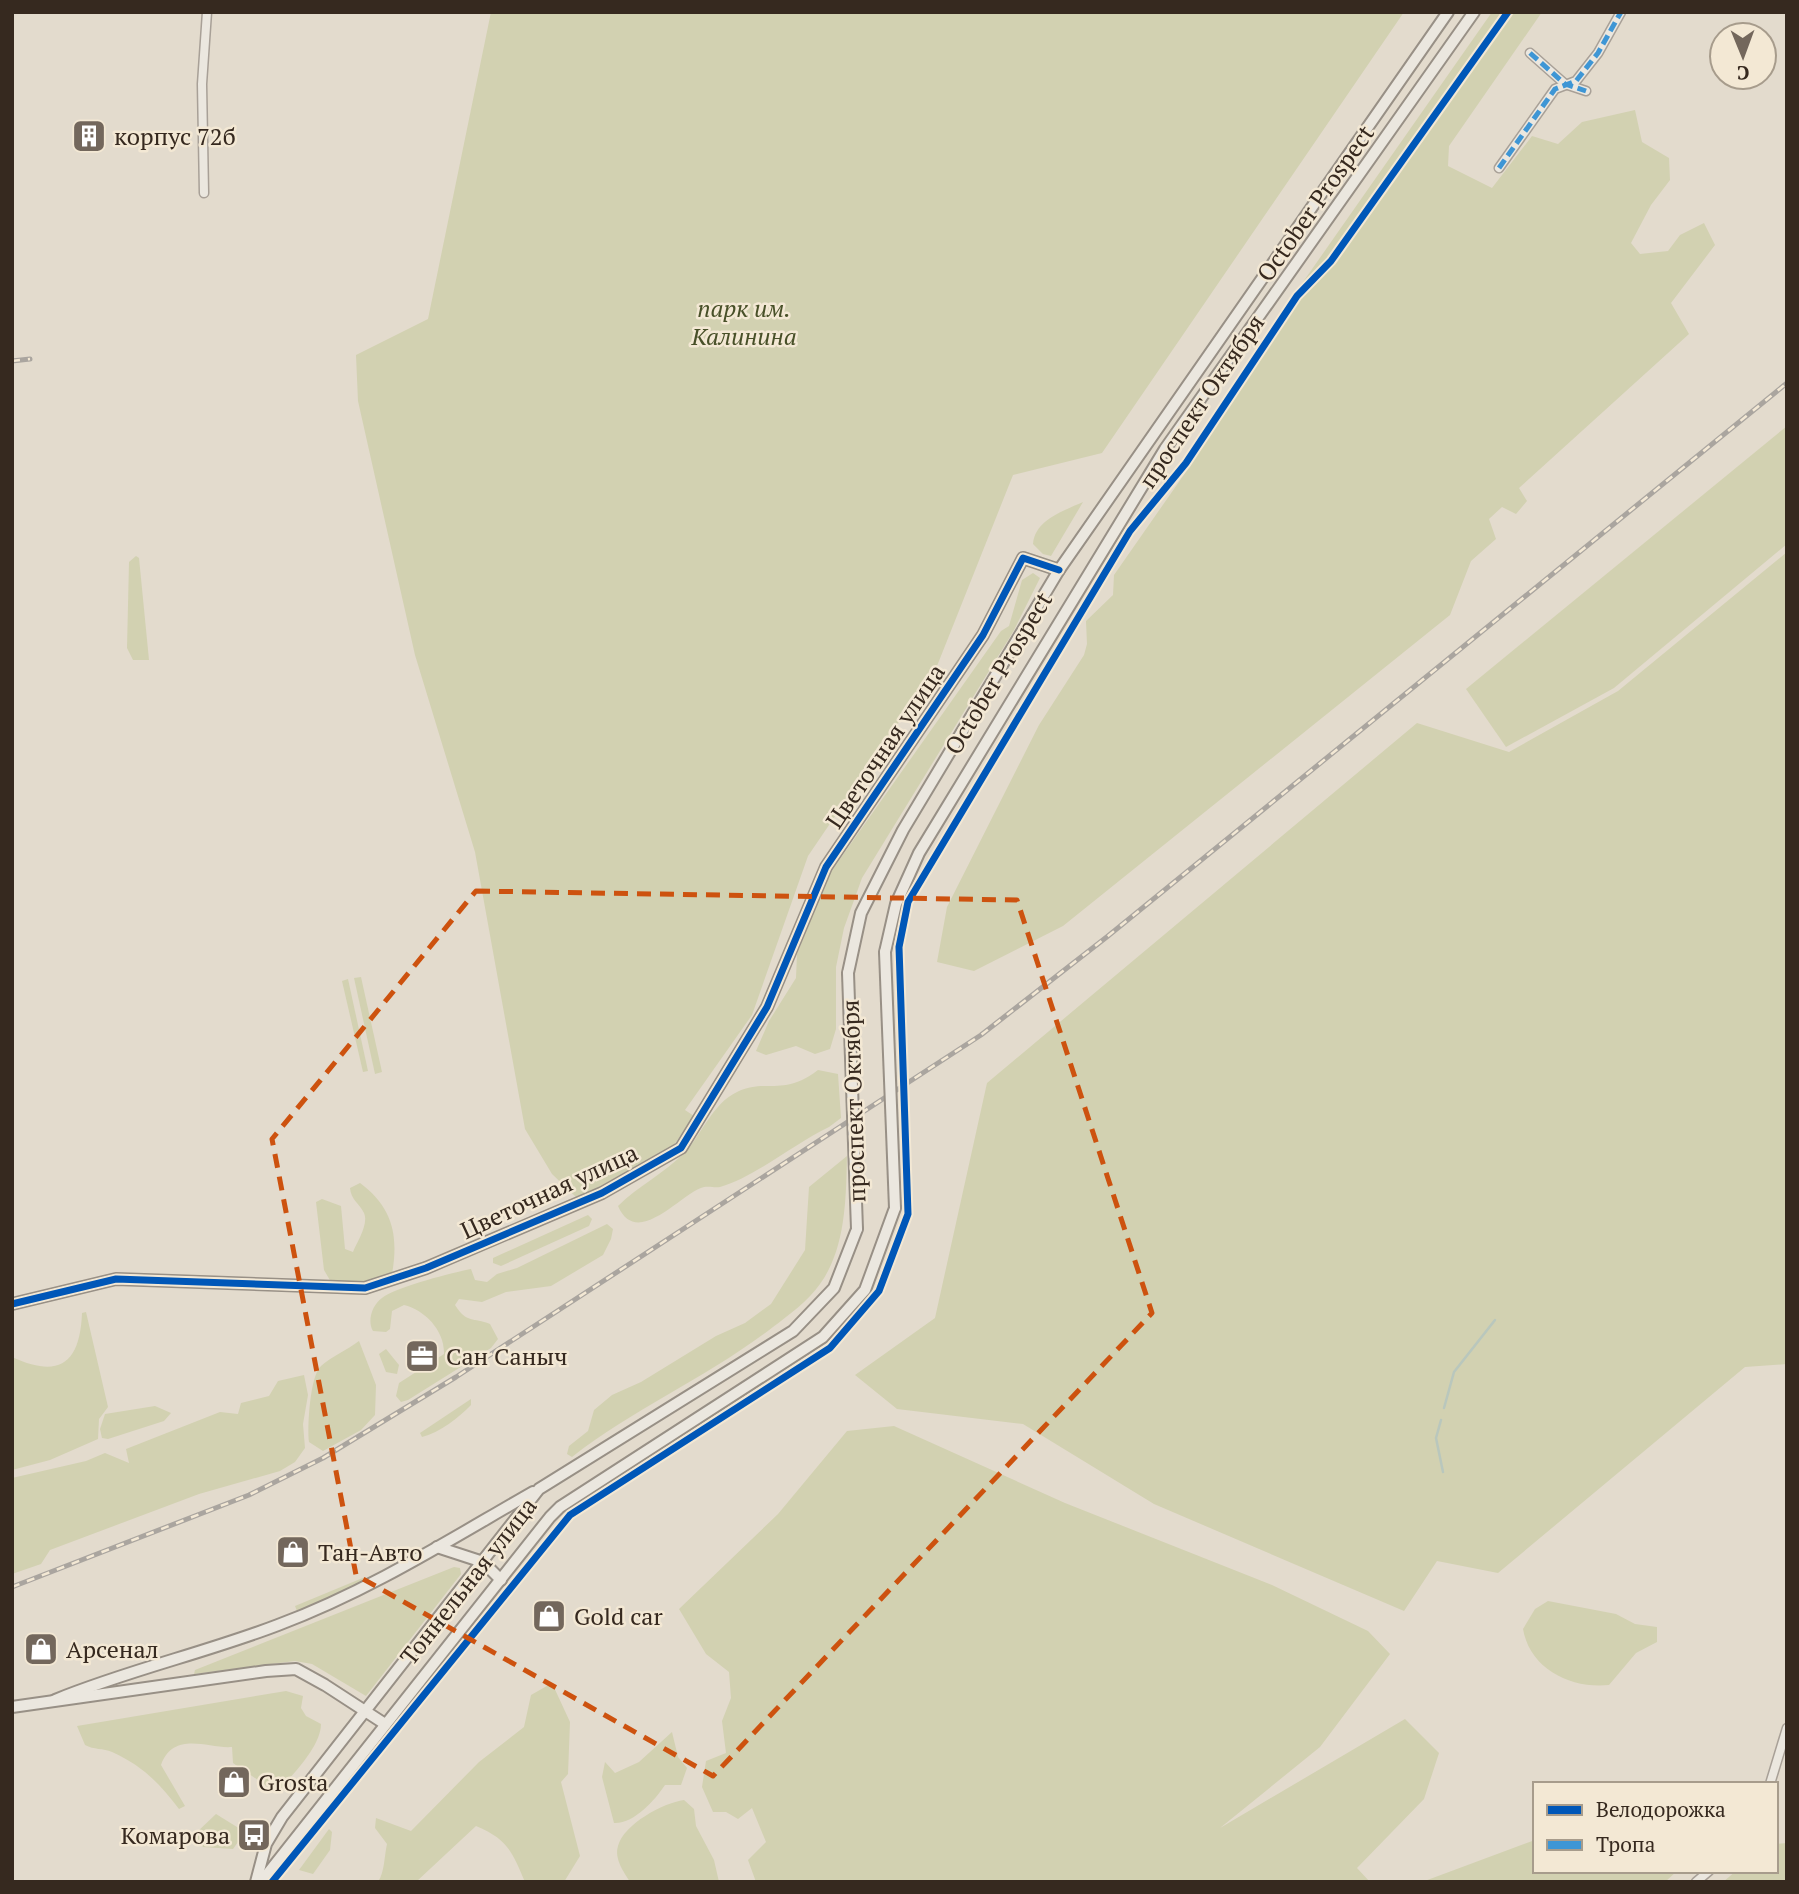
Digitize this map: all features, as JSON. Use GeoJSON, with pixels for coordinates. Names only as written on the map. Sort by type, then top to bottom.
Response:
{"type":"FeatureCollection","features":[{"type":"Feature","properties":{"kind":"main road","name":"October Prospect"},"geometry":{"type":"LineString","coordinates":[[848,973],[861,913],[904,830],[1059,570],[1448,12]]}},
{"type":"Feature","properties":{"kind":"main road","name":"проспект Октября"},"geometry":{"type":"LineString","coordinates":[[895,1208],[885,952],[895,904],[919,853],[1165,449],[1474,12]]}},
{"type":"Feature","properties":{"kind":"main road","name":"Цветочная улица"},"geometry":{"type":"LineString","coordinates":[[12,1304],[116,1279],[365,1288],[426,1268],[602,1193],[681,1148],[767,1007],[826,867],[983,635],[1023,558],[1059,570]]}},
{"type":"Feature","properties":{"kind":"main road","name":"проспект Октября"},"geometry":{"type":"LineString","coordinates":[[848,973],[858,1229]]}},
{"type":"Feature","properties":{"kind":"main road","name":"Тоннельная улица"},"geometry":{"type":"LineString","coordinates":[[259,1882],[560,1507],[823,1337],[865,1290],[895,1208]]}},
{"type":"Feature","properties":{"kind":"main road","name":"Тоннельная улица"},"geometry":{"type":"LineString","coordinates":[[259,1882],[267,1844],[282,1817],[539,1489],[793,1331],[834,1288],[858,1229]]}},
{"type":"Feature","properties":{"kind":"main road"},"geometry":{"type":"LineString","coordinates":[[55,1700],[92,1685],[277,1626],[373,1585],[539,1489]]}},
{"type":"Feature","properties":{"kind":"main road"},"geometry":{"type":"LineString","coordinates":[[437,1547],[483,1562],[501,1580]]}},
{"type":"Feature","properties":{"kind":"main road"},"geometry":{"type":"LineString","coordinates":[[12,1707],[266,1671],[296,1670],[385,1724]]}},
{"type":"Feature","properties":{"kind":"street"},"geometry":{"type":"LineString","coordinates":[[204,193],[202,84],[207,12]]}},
{"type":"Feature","properties":{"kind":"street"},"geometry":{"type":"LineString","coordinates":[[1499,168],[1555,89],[1576,81],[1591,62],[1616,26],[1621,12]]}},
{"type":"Feature","properties":{"kind":"street"},"geometry":{"type":"LineString","coordinates":[[1530,53],[1565,84],[1586,91]]}},
{"type":"Feature","properties":{"kind":"street"},"geometry":{"type":"LineString","coordinates":[[1771,1782],[1787,1728]]}},
{"type":"Feature","properties":{"kind":"highlighted area"},"geometry":{"type":"Polygon","coordinates":[[[476,891],[1017,900],[1152,1313],[713,1776],[356,1575],[272,1139],[476,891]]]}},
{"type":"Feature","properties":{"kind":"green space","name":"парк им. Калинина"},"geometry":{"type":"Polygon","coordinates":[[[491,12],[1404,12],[1102,453],[1013,475],[937,666],[808,856],[752,1015],[685,1110],[694,1116],[674,1145],[578,1199],[552,1174],[525,1129],[475,852],[415,655],[358,401],[356,355],[428,319],[491,12]]]}},
{"type":"Feature","properties":{"kind":"green space"},"geometry":{"type":"Polygon","coordinates":[[[1492,12],[1542,12],[1449,146],[1448,166],[1492,188],[1532,136],[1558,144],[1582,122],[1635,110],[1642,142],[1669,158],[1670,180],[1651,205],[1631,243],[1640,254],[1668,251],[1680,235],[1704,223],[1715,245],[1671,303],[1689,334],[1519,488],[1527,501],[1516,514],[1502,507],[1489,519],[1496,539],[1471,561],[1450,615],[1063,926],[974,971],[937,962],[947,907],[1039,725],[1084,655],[1087,644],[1086,621],[1113,595],[1114,575],[1190,466],[1261,342],[1492,12]]]}},
{"type":"Feature","properties":{"kind":"green space"},"geometry":{"type":"Polygon","coordinates":[[[1787,426],[1787,544],[1614,688],[1506,747],[1466,689],[1787,426]]]}},
{"type":"Feature","properties":{"kind":"green space"},"geometry":{"type":"Polygon","coordinates":[[[1083,502],[1051,556],[1043,554],[1033,544],[1039,529],[1051,517],[1083,502]]]}},
{"type":"Feature","properties":{"kind":"green space"},"geometry":{"type":"Polygon","coordinates":[[[1787,552],[1787,1364],[1745,1367],[1498,1573],[1437,1561],[1404,1611],[1154,1504],[1023,1424],[897,1409],[855,1375],[935,1318],[987,1083],[1417,723],[1509,752],[1618,691],[1787,552]]]}},
{"type":"Feature","properties":{"kind":"green space"},"geometry":{"type":"Polygon","coordinates":[[[136,556],[139,558],[149,660],[133,660],[127,648],[129,562],[136,556]]]}},
{"type":"Feature","properties":{"kind":"green space"},"geometry":{"type":"Polygon","coordinates":[[[1033,573],[1040,578],[1013,632],[862,878],[844,928],[836,967],[836,1029],[830,1049],[815,1054],[796,1046],[766,1055],[756,1051],[769,1021],[796,978],[797,954],[828,876],[1001,631],[1009,626],[1022,580],[1033,573]]]}},
{"type":"Feature","properties":{"kind":"green space"},"geometry":{"type":"Polygon","coordinates":[[[361,977],[382,1072],[375,1074],[354,978],[361,977]]]}},
{"type":"Feature","properties":{"kind":"green space"},"geometry":{"type":"Polygon","coordinates":[[[348,979],[368,1071],[363,1072],[342,981],[348,979]]]}},
{"type":"Feature","properties":{"kind":"green space"},"geometry":{"type":"Polygon","coordinates":[[[818,1070],[838,1074],[841,1118],[761,1168],[733,1182],[695,1191],[648,1221],[636,1222],[626,1218],[618,1206],[685,1152],[714,1111],[728,1097],[747,1088],[795,1083],[818,1070]]]}},
{"type":"Feature","properties":{"kind":"green space"},"geometry":{"type":"Polygon","coordinates":[[[847,1156],[845,1205],[840,1239],[829,1270],[810,1296],[749,1345],[621,1423],[572,1457],[567,1454],[569,1446],[588,1431],[594,1410],[612,1395],[641,1382],[716,1336],[745,1323],[771,1304],[805,1250],[809,1187],[847,1156]]]}},
{"type":"Feature","properties":{"kind":"green space"},"geometry":{"type":"Polygon","coordinates":[[[360,1183],[379,1202],[391,1222],[394,1246],[392,1274],[360,1283],[331,1282],[324,1270],[316,1202],[322,1199],[341,1206],[345,1249],[353,1252],[364,1228],[365,1217],[350,1188],[360,1183]]]}},
{"type":"Feature","properties":{"kind":"green space"},"geometry":{"type":"Polygon","coordinates":[[[588,1215],[592,1219],[589,1226],[501,1266],[493,1263],[493,1258],[588,1215]]]}},
{"type":"Feature","properties":{"kind":"green space"},"geometry":{"type":"Polygon","coordinates":[[[607,1224],[613,1229],[603,1255],[551,1286],[506,1292],[482,1302],[459,1299],[455,1305],[463,1315],[490,1324],[498,1339],[491,1348],[401,1402],[396,1396],[399,1383],[444,1354],[443,1345],[432,1323],[419,1312],[404,1305],[392,1311],[390,1329],[386,1332],[373,1331],[371,1318],[378,1301],[411,1285],[471,1269],[475,1280],[487,1282],[497,1274],[517,1268],[607,1224]]]}},
{"type":"Feature","properties":{"kind":"green space"},"geometry":{"type":"Polygon","coordinates":[[[86,1312],[108,1407],[99,1419],[98,1439],[50,1460],[12,1470],[12,1357],[43,1366],[55,1366],[64,1362],[72,1355],[77,1344],[82,1313],[86,1312]]]}},
{"type":"Feature","properties":{"kind":"green space"},"geometry":{"type":"Polygon","coordinates":[[[359,1341],[376,1385],[375,1415],[361,1430],[323,1451],[309,1442],[308,1425],[314,1380],[321,1366],[359,1341]]]}},
{"type":"Feature","properties":{"kind":"green space"},"geometry":{"type":"Polygon","coordinates":[[[386,1349],[399,1365],[397,1374],[386,1372],[379,1354],[386,1349]]]}},
{"type":"Feature","properties":{"kind":"green space"},"geometry":{"type":"Polygon","coordinates":[[[304,1375],[308,1395],[303,1424],[305,1448],[295,1462],[280,1471],[199,1494],[50,1550],[41,1564],[12,1574],[12,1478],[86,1461],[105,1453],[129,1463],[126,1449],[220,1412],[238,1414],[241,1403],[269,1396],[278,1381],[304,1375]]]}},
{"type":"Feature","properties":{"kind":"green space"},"geometry":{"type":"Polygon","coordinates":[[[471,1399],[471,1405],[455,1420],[422,1437],[420,1433],[471,1399]]]}},
{"type":"Feature","properties":{"kind":"green space"},"geometry":{"type":"Polygon","coordinates":[[[155,1406],[171,1413],[164,1421],[108,1439],[102,1438],[100,1429],[105,1414],[155,1406]]]}},
{"type":"Feature","properties":{"kind":"green space"},"geometry":{"type":"Polygon","coordinates":[[[894,1426],[1065,1503],[1272,1585],[1368,1631],[1390,1654],[1320,1747],[1220,1828],[1405,1719],[1439,1753],[1424,1799],[1357,1868],[1370,1882],[756,1882],[748,1860],[766,1842],[752,1808],[738,1819],[726,1812],[713,1812],[702,1787],[706,1761],[726,1753],[722,1721],[731,1698],[729,1672],[706,1654],[679,1609],[778,1514],[847,1431],[894,1426]]]}},
{"type":"Feature","properties":{"kind":"green space"},"geometry":{"type":"Polygon","coordinates":[[[454,1567],[460,1568],[461,1574],[366,1696],[312,1664],[295,1661],[194,1674],[195,1670],[454,1567]]]}},
{"type":"Feature","properties":{"kind":"green space"},"geometry":{"type":"Polygon","coordinates":[[[365,1577],[367,1583],[297,1611],[295,1606],[365,1577]]]}},
{"type":"Feature","properties":{"kind":"green space"},"geometry":{"type":"Polygon","coordinates":[[[1548,1601],[1616,1614],[1635,1624],[1657,1627],[1657,1642],[1636,1653],[1609,1685],[1581,1684],[1567,1680],[1554,1674],[1534,1655],[1523,1629],[1535,1609],[1548,1601]]]}},
{"type":"Feature","properties":{"kind":"green space"},"geometry":{"type":"Polygon","coordinates":[[[552,1683],[570,1722],[568,1774],[561,1782],[580,1856],[564,1882],[525,1882],[502,1841],[476,1826],[416,1882],[378,1882],[387,1844],[375,1828],[376,1818],[411,1831],[479,1762],[524,1727],[531,1695],[552,1683]]]}},
{"type":"Feature","properties":{"kind":"green space"},"geometry":{"type":"Polygon","coordinates":[[[286,1691],[303,1696],[301,1708],[306,1716],[321,1724],[320,1733],[311,1751],[277,1793],[233,1763],[232,1747],[183,1744],[167,1754],[161,1765],[185,1806],[179,1809],[142,1769],[112,1752],[85,1745],[77,1726],[286,1691]]]}},
{"type":"Feature","properties":{"kind":"green space"},"geometry":{"type":"Polygon","coordinates":[[[672,1732],[678,1757],[687,1768],[681,1785],[665,1785],[650,1804],[636,1815],[629,1820],[614,1823],[602,1777],[605,1762],[615,1773],[639,1762],[672,1732]]]}},
{"type":"Feature","properties":{"kind":"green space"},"geometry":{"type":"Polygon","coordinates":[[[684,1800],[694,1809],[696,1826],[714,1860],[719,1882],[630,1882],[617,1856],[622,1838],[645,1816],[666,1805],[684,1800]]]}},
{"type":"Feature","properties":{"kind":"green space"},"geometry":{"type":"Polygon","coordinates":[[[216,1814],[245,1832],[233,1849],[203,1847],[195,1834],[216,1814]]]}},
{"type":"Feature","properties":{"kind":"green space"},"geometry":{"type":"Polygon","coordinates":[[[329,1829],[332,1832],[330,1850],[313,1874],[299,1870],[329,1829]]]}},
{"type":"Feature","properties":{"kind":"green space"},"geometry":{"type":"Polygon","coordinates":[[[1533,1841],[1533,1873],[1675,1873],[1665,1882],[1422,1882],[1533,1841]]]}},
{"type":"Feature","properties":{"kind":"green space"},"geometry":{"type":"Polygon","coordinates":[[[1787,1843],[1787,1882],[1723,1882],[1734,1873],[1778,1873],[1778,1844],[1787,1843]]]}},
{"type":"Feature","properties":{"kind":"waterway"},"geometry":{"type":"LineString","coordinates":[[1444,1408],[1454,1372],[1495,1320]]}},
{"type":"Feature","properties":{"kind":"waterway"},"geometry":{"type":"LineString","coordinates":[[1441,1420],[1436,1438],[1443,1472]]}},
{"type":"Feature","properties":{"kind":"railway"},"geometry":{"type":"LineString","coordinates":[[12,361],[30,359]]}},
{"type":"Feature","properties":{"kind":"railway"},"geometry":{"type":"LineString","coordinates":[[12,1587],[249,1495],[323,1458],[456,1377],[981,1035],[1108,936],[1787,383]]}},
{"type":"Feature","properties":{"kind":"marked path"},"geometry":{"type":"LineString","coordinates":[[1499,168],[1555,89],[1576,81],[1598,53],[1621,12]]}},
{"type":"Feature","properties":{"kind":"marked path"},"geometry":{"type":"LineString","coordinates":[[1530,53],[1565,84],[1586,91]]}},
{"type":"Feature","properties":{"kind":"cycle path"},"geometry":{"type":"LineString","coordinates":[[272,1882],[570,1515],[830,1348],[879,1291],[908,1214],[899,947],[908,902],[1130,531],[1186,463],[1297,296],[1331,261],[1508,12]]}},
{"type":"Feature","properties":{"kind":"cycle path"},"geometry":{"type":"LineString","coordinates":[[12,1304],[116,1279],[365,1288],[426,1268],[602,1193],[681,1148],[767,1007],[826,867],[983,635],[1023,558],[1059,570]]}},
{"type":"Feature","properties":{"kind":"place","name":"корпус 72б"},"geometry":{"type":"Point","coordinates":[89,136]}},
{"type":"Feature","properties":{"kind":"place","name":"Сан Саныч"},"geometry":{"type":"Point","coordinates":[422,1356]}},
{"type":"Feature","properties":{"kind":"place","name":"Тан-Авто"},"geometry":{"type":"Point","coordinates":[293,1552]}},
{"type":"Feature","properties":{"kind":"place","name":"Gold car"},"geometry":{"type":"Point","coordinates":[549,1616]}},
{"type":"Feature","properties":{"kind":"place","name":"Арсенал"},"geometry":{"type":"Point","coordinates":[41,1649]}},
{"type":"Feature","properties":{"kind":"place","name":"Grosta"},"geometry":{"type":"Point","coordinates":[234,1782]}},
{"type":"Feature","properties":{"kind":"place","name":"Комарова"},"geometry":{"type":"Point","coordinates":[254,1835]}}]}
